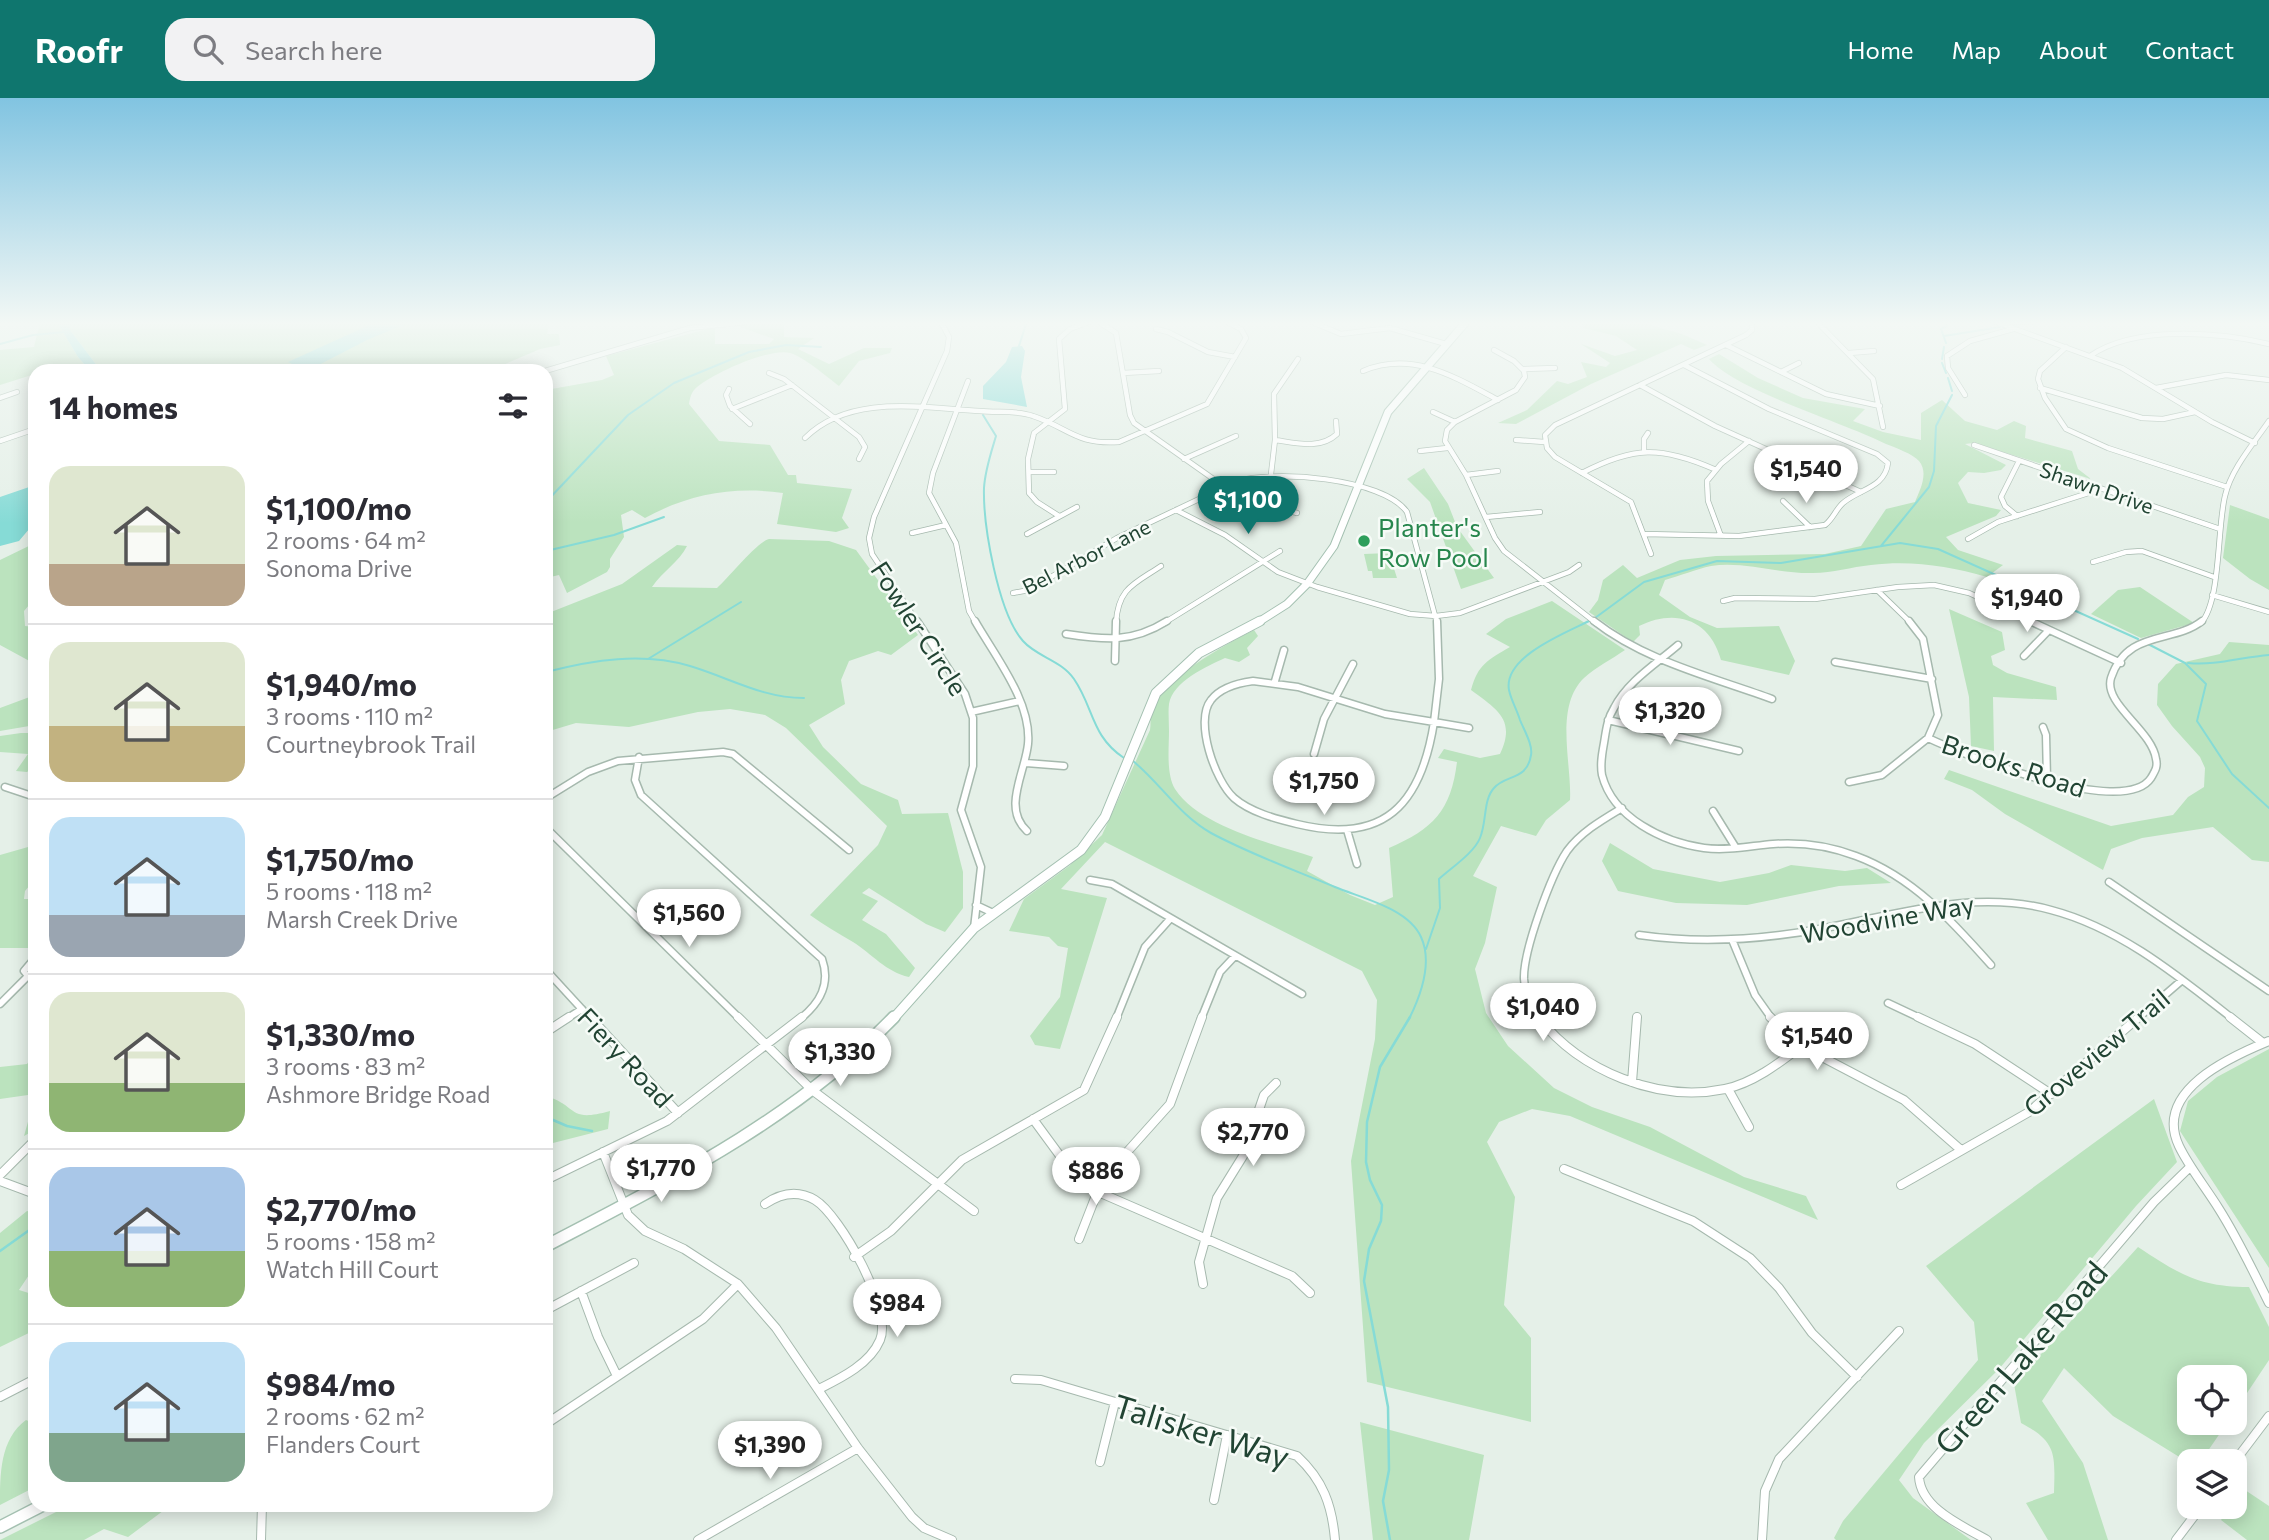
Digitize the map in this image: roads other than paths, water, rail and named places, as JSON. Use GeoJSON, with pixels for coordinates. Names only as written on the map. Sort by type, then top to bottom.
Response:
{"type":"FeatureCollection","features":[{"type":"Feature","properties":{"kind":"main road"},"geometry":{"type":"LineString","coordinates":[[553,1242],[723,1152],[813,1090],[906,1007],[974,928],[1065,864],[1093,836],[1117,790],[1151,703],[1164,684],[1206,648],[1279,611],[1307,584],[1334,546],[1388,412],[1407,389]]}},
{"type":"Feature","properties":{"kind":"main road"},"geometry":{"type":"LineString","coordinates":[[0,1527],[29,1512]]}},
{"type":"Feature","properties":{"kind":"street"},"geometry":{"type":"LineString","coordinates":[[729,389],[726,398],[732,409],[750,424]]}},
{"type":"Feature","properties":{"kind":"street"},"geometry":{"type":"LineString","coordinates":[[732,409],[781,389]]}},
{"type":"Feature","properties":{"kind":"street"},"geometry":{"type":"LineString","coordinates":[[798,389],[863,442],[864,447],[859,459]]}},
{"type":"Feature","properties":{"kind":"street","name":"Fowler Circle"},"geometry":{"type":"LineString","coordinates":[[931,389],[874,517],[869,544],[874,559],[905,601],[965,694],[971,712],[974,759],[961,810],[981,867],[974,928]]}},
{"type":"Feature","properties":{"kind":"street"},"geometry":{"type":"LineString","coordinates":[[965,389],[929,488],[959,552],[969,611],[1020,701],[1028,728],[1026,763],[1016,795],[1015,814],[1018,823],[1027,831]]}},
{"type":"Feature","properties":{"kind":"street"},"geometry":{"type":"LineString","coordinates":[[1059,516],[1032,498],[1028,487],[1028,472],[1032,434],[1060,415],[1066,405],[1064,389]]}},
{"type":"Feature","properties":{"kind":"street"},"geometry":{"type":"LineString","coordinates":[[1126,389],[1130,415],[1145,432],[1224,487],[1253,503],[1297,513]]}},
{"type":"Feature","properties":{"kind":"street"},"geometry":{"type":"LineString","coordinates":[[805,438],[814,429],[876,405],[1026,415],[1048,422],[1069,435],[1099,443],[1119,442],[1207,404],[1216,389]]}},
{"type":"Feature","properties":{"kind":"street"},"geometry":{"type":"LineString","coordinates":[[1271,474],[1275,440],[1275,394],[1278,389]]}},
{"type":"Feature","properties":{"kind":"street"},"geometry":{"type":"LineString","coordinates":[[1477,389],[1498,400]]}},
{"type":"Feature","properties":{"kind":"street"},"geometry":{"type":"LineString","coordinates":[[1515,389],[1455,422],[1445,433],[1447,448],[1466,475],[1504,551],[1614,636],[1662,659],[1772,699]]}},
{"type":"Feature","properties":{"kind":"street"},"geometry":{"type":"LineString","coordinates":[[1544,442],[1555,425],[1631,389]]}},
{"type":"Feature","properties":{"kind":"street"},"geometry":{"type":"LineString","coordinates":[[1648,389],[1749,442],[1861,492]]}},
{"type":"Feature","properties":{"kind":"street"},"geometry":{"type":"LineString","coordinates":[[1644,534],[1754,536],[1829,523],[1841,505],[1879,482],[1888,469],[1888,463],[1881,456],[1779,413],[1732,389]]}},
{"type":"Feature","properties":{"kind":"street"},"geometry":{"type":"LineString","coordinates":[[1818,389],[1832,396],[1880,406]]}},
{"type":"Feature","properties":{"kind":"street"},"geometry":{"type":"LineString","coordinates":[[1876,389],[1883,427]]}},
{"type":"Feature","properties":{"kind":"street"},"geometry":{"type":"LineString","coordinates":[[1961,389],[1965,395]]}},
{"type":"Feature","properties":{"kind":"street"},"geometry":{"type":"LineString","coordinates":[[2041,389],[2060,423],[2076,435],[2227,487]]}},
{"type":"Feature","properties":{"kind":"street"},"geometry":{"type":"LineString","coordinates":[[2044,389],[2142,418],[2163,419],[2195,412]]}},
{"type":"Feature","properties":{"kind":"street"},"geometry":{"type":"LineString","coordinates":[[2158,389],[2255,443]]}},
{"type":"Feature","properties":{"kind":"street"},"geometry":{"type":"LineString","coordinates":[[0,398],[17,392]]}},
{"type":"Feature","properties":{"kind":"street"},"geometry":{"type":"LineString","coordinates":[[1433,412],[1455,422]]}},
{"type":"Feature","properties":{"kind":"street"},"geometry":{"type":"LineString","coordinates":[[1275,440],[1313,444],[1326,442],[1337,434],[1336,421]]}},
{"type":"Feature","properties":{"kind":"street","name":"Brooks Road"},"geometry":{"type":"LineString","coordinates":[[1928,738],[1962,753],[2092,791],[2115,793],[2139,788],[2154,775],[2157,761],[2154,749],[2108,690],[2110,678],[2121,663],[2146,640],[2188,630],[2200,624],[2209,613],[2227,487],[2269,421]]}},
{"type":"Feature","properties":{"kind":"street"},"geometry":{"type":"LineString","coordinates":[[0,441],[28,431]]}},
{"type":"Feature","properties":{"kind":"street"},"geometry":{"type":"LineString","coordinates":[[1644,450],[1644,439],[1648,433]]}},
{"type":"Feature","properties":{"kind":"street"},"geometry":{"type":"LineString","coordinates":[[1184,459],[1236,436]]}},
{"type":"Feature","properties":{"kind":"street"},"geometry":{"type":"LineString","coordinates":[[1516,440],[1544,442],[1555,457],[1630,502],[1651,554]]}},
{"type":"Feature","properties":{"kind":"street"},"geometry":{"type":"LineString","coordinates":[[1721,536],[1704,490],[1706,478],[1749,442]]}},
{"type":"Feature","properties":{"kind":"street","name":"Shawn Drive"},"geometry":{"type":"LineString","coordinates":[[1974,445],[2220,528]]}},
{"type":"Feature","properties":{"kind":"street"},"geometry":{"type":"LineString","coordinates":[[1420,451],[1447,448]]}},
{"type":"Feature","properties":{"kind":"street"},"geometry":{"type":"LineString","coordinates":[[1582,473],[1616,455],[1644,450],[1680,455],[1714,469]]}},
{"type":"Feature","properties":{"kind":"street"},"geometry":{"type":"LineString","coordinates":[[2017,516],[2005,506],[2001,497],[2019,461]]}},
{"type":"Feature","properties":{"kind":"street"},"geometry":{"type":"LineString","coordinates":[[1466,475],[1498,471]]}},
{"type":"Feature","properties":{"kind":"street"},"geometry":{"type":"LineString","coordinates":[[1028,472],[1054,472]]}},
{"type":"Feature","properties":{"kind":"street","name":"Bel Arbor Lane"},"geometry":{"type":"LineString","coordinates":[[1013,593],[1029,590],[1102,546],[1246,478],[1271,474],[1294,475],[1358,486],[1389,495],[1404,508],[1436,616],[1438,654],[1435,722],[1424,765],[1405,803],[1380,822],[1347,831],[1317,830],[1264,813],[1236,800],[1221,783],[1204,722],[1208,703],[1220,691],[1236,683],[1275,681],[1385,714],[1435,722],[1469,728]]}},
{"type":"Feature","properties":{"kind":"street"},"geometry":{"type":"LineString","coordinates":[[1968,539],[1989,526],[2101,489]]}},
{"type":"Feature","properties":{"kind":"street"},"geometry":{"type":"LineString","coordinates":[[1783,500],[1811,527]]}},
{"type":"Feature","properties":{"kind":"street"},"geometry":{"type":"LineString","coordinates":[[1027,534],[1077,506]]}},
{"type":"Feature","properties":{"kind":"street"},"geometry":{"type":"LineString","coordinates":[[1176,510],[1225,536],[1261,563],[1307,584],[1400,612],[1436,616],[1469,611],[1569,572],[1579,565]]}},
{"type":"Feature","properties":{"kind":"street"},"geometry":{"type":"LineString","coordinates":[[1486,517],[1540,512]]}},
{"type":"Feature","properties":{"kind":"street"},"geometry":{"type":"LineString","coordinates":[[912,533],[946,525]]}},
{"type":"Feature","properties":{"kind":"street"},"geometry":{"type":"LineString","coordinates":[[1066,634],[1090,639],[1118,639],[1156,630],[1280,551]]}},
{"type":"Feature","properties":{"kind":"street"},"geometry":{"type":"LineString","coordinates":[[2093,562],[2126,552],[2142,551],[2214,577]]}},
{"type":"Feature","properties":{"kind":"street"},"geometry":{"type":"LineString","coordinates":[[1115,661],[1118,639],[1116,610],[1121,596],[1129,587],[1161,566]]}},
{"type":"Feature","properties":{"kind":"street"},"geometry":{"type":"LineString","coordinates":[[1723,601],[1735,598],[1827,597],[1920,584],[1953,588],[2121,663]]}},
{"type":"Feature","properties":{"kind":"street"},"geometry":{"type":"LineString","coordinates":[[1849,782],[1882,775],[1928,738],[1938,715],[1926,646],[1919,632],[1877,590]]}},
{"type":"Feature","properties":{"kind":"street"},"geometry":{"type":"LineString","coordinates":[[2212,595],[2269,612]]}},
{"type":"Feature","properties":{"kind":"street"},"geometry":{"type":"LineString","coordinates":[[2024,656],[2049,630]]}},
{"type":"Feature","properties":{"kind":"street"},"geometry":{"type":"LineString","coordinates":[[1678,645],[1623,693],[1608,720],[1602,772],[1609,791],[1622,808],[1642,825],[1672,840],[1705,848],[1796,843],[1847,853],[1896,874],[1938,906],[1991,965]]}},
{"type":"Feature","properties":{"kind":"street"},"geometry":{"type":"LineString","coordinates":[[1275,681],[1284,650]]}},
{"type":"Feature","properties":{"kind":"street"},"geometry":{"type":"LineString","coordinates":[[1835,662],[1932,679]]}},
{"type":"Feature","properties":{"kind":"street"},"geometry":{"type":"LineString","coordinates":[[1314,754],[1319,730],[1353,664]]}},
{"type":"Feature","properties":{"kind":"street"},"geometry":{"type":"LineString","coordinates":[[971,712],[1020,701]]}},
{"type":"Feature","properties":{"kind":"street"},"geometry":{"type":"LineString","coordinates":[[1608,720],[1740,751]]}},
{"type":"Feature","properties":{"kind":"street"},"geometry":{"type":"LineString","coordinates":[[2043,727],[2046,735],[2047,779]]}},
{"type":"Feature","properties":{"kind":"street"},"geometry":{"type":"LineString","coordinates":[[553,794],[596,768],[639,757],[712,751],[733,754],[849,850]]}},
{"type":"Feature","properties":{"kind":"street"},"geometry":{"type":"LineString","coordinates":[[553,1177],[678,1113],[817,1003],[825,988],[824,964],[815,952],[641,795],[635,780],[639,757]]}},
{"type":"Feature","properties":{"kind":"street"},"geometry":{"type":"LineString","coordinates":[[1026,763],[1064,766]]}},
{"type":"Feature","properties":{"kind":"street"},"geometry":{"type":"LineString","coordinates":[[5,787],[28,795]]}},
{"type":"Feature","properties":{"kind":"street"},"geometry":{"type":"LineString","coordinates":[[1622,808],[1584,831],[1561,858],[1550,880],[1524,976],[1527,997],[1548,1029],[1587,1061],[1632,1082],[1682,1092],[1728,1089],[1754,1078],[1800,1047]]}},
{"type":"Feature","properties":{"kind":"street"},"geometry":{"type":"LineString","coordinates":[[1713,811],[1736,848]]}},
{"type":"Feature","properties":{"kind":"street"},"geometry":{"type":"LineString","coordinates":[[1347,831],[1357,864]]}},
{"type":"Feature","properties":{"kind":"street"},"geometry":{"type":"LineString","coordinates":[[553,835],[813,1090],[974,1211]]}},
{"type":"Feature","properties":{"kind":"street"},"geometry":{"type":"LineString","coordinates":[[1090,880],[1112,884],[1302,994]]}},
{"type":"Feature","properties":{"kind":"street"},"geometry":{"type":"LineString","coordinates":[[2109,882],[2269,991]]}},
{"type":"Feature","properties":{"kind":"street","name":"Woodvine Way"},"geometry":{"type":"LineString","coordinates":[[1639,935],[1672,942],[1733,943],[1938,906],[1990,900],[2053,910],[2122,940],[2266,1042]]}},
{"type":"Feature","properties":{"kind":"street"},"geometry":{"type":"LineString","coordinates":[[975,905],[993,913]]}},
{"type":"Feature","properties":{"kind":"street"},"geometry":{"type":"LineString","coordinates":[[855,1257],[891,1231],[972,1153],[1076,1096],[1090,1082],[1145,947],[1170,919]]}},
{"type":"Feature","properties":{"kind":"street"},"geometry":{"type":"LineString","coordinates":[[1733,943],[1764,1010],[1800,1047],[1880,1086],[1919,1109],[1961,1150]]}},
{"type":"Feature","properties":{"kind":"street"},"geometry":{"type":"LineString","coordinates":[[1079,1238],[1096,1191],[1111,1168],[1170,1104],[1212,989],[1220,972],[1235,956]]}},
{"type":"Feature","properties":{"kind":"street","name":"Fiery Road"},"geometry":{"type":"LineString","coordinates":[[553,978],[678,1113]]}},
{"type":"Feature","properties":{"kind":"street"},"geometry":{"type":"LineString","coordinates":[[0,1004],[28,979]]}},
{"type":"Feature","properties":{"kind":"street","name":"Groveview Trail"},"geometry":{"type":"LineString","coordinates":[[1901,1185],[2029,1112],[2181,981]]}},
{"type":"Feature","properties":{"kind":"street"},"geometry":{"type":"LineString","coordinates":[[1888,1003],[1975,1044],[2051,1094]]}},
{"type":"Feature","properties":{"kind":"street"},"geometry":{"type":"LineString","coordinates":[[553,1028],[582,1009]]}},
{"type":"Feature","properties":{"kind":"street"},"geometry":{"type":"LineString","coordinates":[[1632,1082],[1637,1017]]}},
{"type":"Feature","properties":{"kind":"street"},"geometry":{"type":"LineString","coordinates":[[2266,1042],[2226,1063],[2182,1097],[2176,1111],[2175,1129],[2178,1144],[2190,1167],[2234,1232],[2268,1300]]}},
{"type":"Feature","properties":{"kind":"street"},"geometry":{"type":"LineString","coordinates":[[1203,1284],[1199,1271],[1204,1238],[1222,1189],[1243,1156],[1264,1095],[1276,1083]]}},
{"type":"Feature","properties":{"kind":"street"},"geometry":{"type":"LineString","coordinates":[[1728,1089],[1749,1127]]}},
{"type":"Feature","properties":{"kind":"street"},"geometry":{"type":"LineString","coordinates":[[1033,1119],[1067,1168],[1096,1191],[1292,1276],[1310,1293]]}},
{"type":"Feature","properties":{"kind":"street"},"geometry":{"type":"LineString","coordinates":[[0,1175],[28,1147]]}},
{"type":"Feature","properties":{"kind":"street"},"geometry":{"type":"LineString","coordinates":[[603,1152],[628,1215],[645,1231],[684,1249],[737,1284],[776,1328],[858,1448],[912,1517],[924,1528],[950,1540]]}},
{"type":"Feature","properties":{"kind":"street","name":"Green Lake Road"},"geometry":{"type":"LineString","coordinates":[[1987,1540],[1932,1504],[1920,1491],[1919,1477],[1924,1467],[2154,1202],[2190,1167]]}},
{"type":"Feature","properties":{"kind":"street"},"geometry":{"type":"LineString","coordinates":[[1564,1169],[1693,1221],[1749,1258],[1779,1288],[1812,1333],[1857,1377]]}},
{"type":"Feature","properties":{"kind":"street"},"geometry":{"type":"LineString","coordinates":[[0,1181],[28,1192]]}},
{"type":"Feature","properties":{"kind":"street"},"geometry":{"type":"LineString","coordinates":[[765,1204],[790,1193],[813,1198],[822,1205],[855,1257],[882,1308],[885,1324],[875,1350],[858,1366],[819,1389]]}},
{"type":"Feature","properties":{"kind":"street"},"geometry":{"type":"LineString","coordinates":[[553,1306],[634,1264]]}},
{"type":"Feature","properties":{"kind":"street"},"geometry":{"type":"LineString","coordinates":[[553,1419],[703,1319],[737,1284]]}},
{"type":"Feature","properties":{"kind":"street"},"geometry":{"type":"LineString","coordinates":[[581,1291],[598,1337],[617,1376]]}},
{"type":"Feature","properties":{"kind":"street"},"geometry":{"type":"LineString","coordinates":[[1762,1540],[1765,1491],[1779,1460],[1899,1331]]}},
{"type":"Feature","properties":{"kind":"street","name":"Talisker Way"},"geometry":{"type":"LineString","coordinates":[[1016,1379],[1041,1380],[1297,1456],[1314,1471],[1325,1490],[1333,1514],[1335,1540]]}},
{"type":"Feature","properties":{"kind":"street"},"geometry":{"type":"LineString","coordinates":[[0,1397],[28,1383]]}},
{"type":"Feature","properties":{"kind":"street"},"geometry":{"type":"LineString","coordinates":[[1100,1462],[1115,1402]]}},
{"type":"Feature","properties":{"kind":"street"},"geometry":{"type":"LineString","coordinates":[[2244,1449],[2269,1416]]}},
{"type":"Feature","properties":{"kind":"street"},"geometry":{"type":"LineString","coordinates":[[1214,1500],[1227,1435]]}},
{"type":"Feature","properties":{"kind":"street"},"geometry":{"type":"LineString","coordinates":[[698,1540],[858,1448]]}},
{"type":"Feature","properties":{"kind":"street"},"geometry":{"type":"LineString","coordinates":[[261,1540],[262,1512]]}},
{"type":"Feature","properties":{"kind":"street"},"geometry":{"type":"LineString","coordinates":[[2176,1540],[2192,1519]]}},
{"type":"Feature","properties":{"kind":"water"},"geometry":{"type":"Polygon","coordinates":[[[983,389],[1023,389],[1027,407],[983,399],[983,389]]]}},
{"type":"Feature","properties":{"kind":"water"},"geometry":{"type":"Polygon","coordinates":[[[28,487],[28,530],[19,541],[0,546],[0,497],[28,487]]]}},
{"type":"Feature","properties":{"kind":"waterway"},"geometry":{"type":"LineString","coordinates":[[553,495],[628,415],[665,389]]}},
{"type":"Feature","properties":{"kind":"waterway"},"geometry":{"type":"LineString","coordinates":[[1881,546],[1929,487],[1934,471],[1936,426],[1952,395]]}},
{"type":"Feature","properties":{"kind":"waterway"},"geometry":{"type":"LineString","coordinates":[[983,415],[996,436],[988,462],[984,504],[989,545],[1006,610],[1023,641],[1063,667],[1074,679],[1099,731],[1124,758]]}},
{"type":"Feature","properties":{"kind":"waterway"},"geometry":{"type":"LineString","coordinates":[[553,549],[614,535],[664,517]]}},
{"type":"Feature","properties":{"kind":"waterway"},"geometry":{"type":"LineString","coordinates":[[1595,618],[1644,582],[1717,561],[1781,563],[1900,543],[1938,549],[2138,639]]}},
{"type":"Feature","properties":{"kind":"waterway"},"geometry":{"type":"LineString","coordinates":[[648,659],[741,602]]}},
{"type":"Feature","properties":{"kind":"waterway"},"geometry":{"type":"LineString","coordinates":[[1426,949],[1440,908],[1439,879],[1477,844],[1488,798],[1494,788],[1521,773],[1529,763],[1531,747],[1510,694],[1510,678],[1525,657],[1552,639],[1589,621]]}},
{"type":"Feature","properties":{"kind":"waterway"},"geometry":{"type":"LineString","coordinates":[[2148,644],[2185,663],[2206,684],[2197,721],[2232,774],[2269,808]]}},
{"type":"Feature","properties":{"kind":"waterway"},"geometry":{"type":"LineString","coordinates":[[2188,663],[2269,655]]}},
{"type":"Feature","properties":{"kind":"waterway"},"geometry":{"type":"LineString","coordinates":[[553,670],[600,661],[648,659]]}},
{"type":"Feature","properties":{"kind":"waterway"},"geometry":{"type":"LineString","coordinates":[[648,659],[690,666],[774,695],[804,698]]}},
{"type":"Feature","properties":{"kind":"waterway"},"geometry":{"type":"LineString","coordinates":[[1133,761],[1180,809],[1211,833],[1272,862],[1383,905],[1406,918],[1421,937],[1426,957],[1424,979],[1410,1017]]}},
{"type":"Feature","properties":{"kind":"waterway"},"geometry":{"type":"LineString","coordinates":[[1390,1540],[1383,1501],[1389,1470],[1388,1407],[1364,1281],[1369,1249],[1381,1221],[1382,1205],[1370,1180],[1366,1162],[1367,1122],[1380,1067],[1410,1017]]}},
{"type":"Feature","properties":{"kind":"waterway"},"geometry":{"type":"LineString","coordinates":[[553,1120],[592,1131]]}},
{"type":"Feature","properties":{"kind":"waterway"},"geometry":{"type":"LineString","coordinates":[[0,1251],[28,1231]]}},
{"type":"Feature","properties":{"kind":"place","name":"Planter's Row Pool"},"geometry":{"type":"Point","coordinates":[1364,541]}}]}
